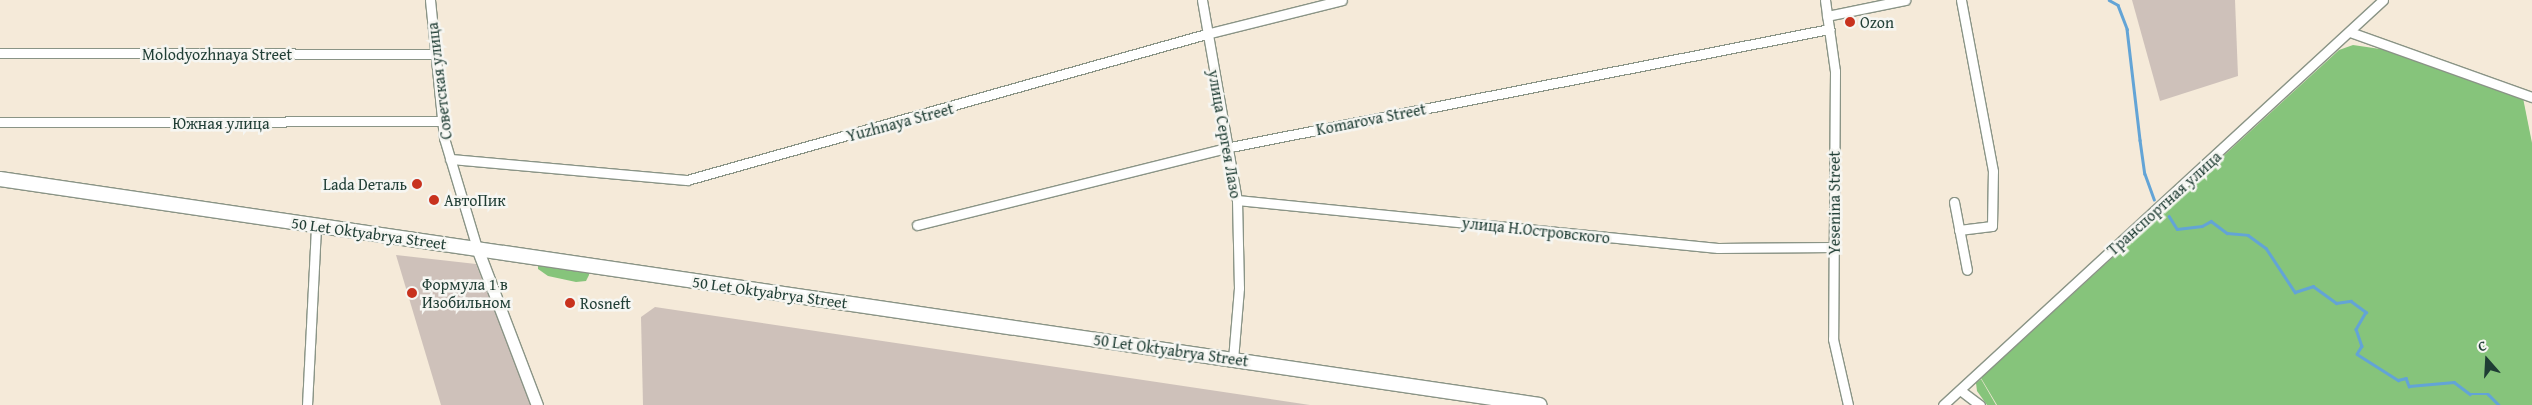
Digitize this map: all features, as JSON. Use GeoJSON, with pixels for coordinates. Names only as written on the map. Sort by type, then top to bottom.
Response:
{"type":"FeatureCollection","features":[{"type":"Feature","properties":{"kind":"main road","name":"50 Let Oktyabrya Street"},"geometry":{"type":"LineString","coordinates":[[0,179],[1540,405]]}},
{"type":"Feature","properties":{"kind":"street","name":"Советская улица"},"geometry":{"type":"LineString","coordinates":[[430,0],[442,121],[450,159],[477,248]]}},
{"type":"Feature","properties":{"kind":"street","name":"улица Сергея Лазо"},"geometry":{"type":"LineString","coordinates":[[1202,0],[1206,34],[1230,147],[1238,200],[1239,288],[1233,359]]}},
{"type":"Feature","properties":{"kind":"street","name":"Yuzhnaya Street"},"geometry":{"type":"LineString","coordinates":[[450,159],[686,180],[1206,34],[1342,0]]}},
{"type":"Feature","properties":{"kind":"street","name":"Yesenina Street"},"geometry":{"type":"LineString","coordinates":[[1825,0],[1835,72],[1833,339],[1848,405]]}},
{"type":"Feature","properties":{"kind":"street"},"geometry":{"type":"LineString","coordinates":[[1827,16],[1905,0]]}},
{"type":"Feature","properties":{"kind":"street"},"geometry":{"type":"LineString","coordinates":[[1959,230],[1992,226],[1993,171],[1961,0]]}},
{"type":"Feature","properties":{"kind":"street","name":"Транспортная улица"},"geometry":{"type":"LineString","coordinates":[[1943,405],[2384,0]]}},
{"type":"Feature","properties":{"kind":"street","name":"Komarova Street"},"geometry":{"type":"LineString","coordinates":[[917,225],[1230,147],[1829,29]]}},
{"type":"Feature","properties":{"kind":"street"},"geometry":{"type":"LineString","coordinates":[[2350,32],[2532,97]]}},
{"type":"Feature","properties":{"kind":"street","name":"Molodyozhnaya Street"},"geometry":{"type":"LineString","coordinates":[[0,53],[434,54]]}},
{"type":"Feature","properties":{"kind":"street","name":"Южная улица"},"geometry":{"type":"LineString","coordinates":[[0,122],[442,121]]}},
{"type":"Feature","properties":{"kind":"street","name":"улица Н.Островского"},"geometry":{"type":"LineString","coordinates":[[1238,200],[1718,248],[1834,247]]}},
{"type":"Feature","properties":{"kind":"street"},"geometry":{"type":"LineString","coordinates":[[1954,202],[1966,270]]}},
{"type":"Feature","properties":{"kind":"street"},"geometry":{"type":"LineString","coordinates":[[307,405],[316,225]]}},
{"type":"Feature","properties":{"kind":"street"},"geometry":{"type":"LineString","coordinates":[[477,248],[538,405]]}},
{"type":"Feature","properties":{"kind":"street"},"geometry":{"type":"LineString","coordinates":[[1960,390],[1980,405]]}},
{"type":"Feature","properties":{"kind":"shaded area"},"geometry":{"type":"Polygon","coordinates":[[[2132,0],[2235,0],[2238,76],[2160,101],[2132,0]]]}},
{"type":"Feature","properties":{"kind":"shaded area"},"geometry":{"type":"Polygon","coordinates":[[[396,255],[476,264],[532,405],[441,405],[396,255]]]}},
{"type":"Feature","properties":{"kind":"shaded area"},"geometry":{"type":"Polygon","coordinates":[[[655,307],[1310,405],[643,405],[641,317],[655,307]]]}},
{"type":"Feature","properties":{"kind":"green space"},"geometry":{"type":"Polygon","coordinates":[[[2353,45],[2387,50],[2523,98],[2532,143],[2532,405],[1997,405],[1981,378],[2339,50],[2353,45]]]}},
{"type":"Feature","properties":{"kind":"green space"},"geometry":{"type":"Polygon","coordinates":[[[538,265],[589,273],[589,275],[586,281],[576,282],[548,276],[538,269],[538,265]]]}},
{"type":"Feature","properties":{"kind":"green space"},"geometry":{"type":"Polygon","coordinates":[[[1981,379],[1996,405],[1987,405],[1977,391],[1976,383],[1981,379]]]}},
{"type":"Feature","properties":{"kind":"waterway"},"geometry":{"type":"LineString","coordinates":[[2109,0],[2118,5],[2127,29],[2145,174],[2154,199]]}},
{"type":"Feature","properties":{"kind":"waterway"},"geometry":{"type":"LineString","coordinates":[[2169,216],[2177,229],[2202,226],[2211,221],[2227,233],[2248,235],[2266,248],[2295,292],[2313,286],[2336,303],[2351,301],[2366,312],[2356,329],[2362,346],[2357,354],[2398,380],[2406,378],[2409,386],[2454,382],[2470,394],[2488,394],[2499,405]]}},
{"type":"Feature","properties":{"kind":"place","name":"Ozon"},"geometry":{"type":"Point","coordinates":[1850,22]}},
{"type":"Feature","properties":{"kind":"place","name":"Lada Dеталь"},"geometry":{"type":"Point","coordinates":[417,184]}},
{"type":"Feature","properties":{"kind":"place","name":"АвтоПик"},"geometry":{"type":"Point","coordinates":[434,200]}},
{"type":"Feature","properties":{"kind":"place","name":"Формула 1 в Изобильном"},"geometry":{"type":"Point","coordinates":[412,293]}},
{"type":"Feature","properties":{"kind":"place","name":"Rosneft"},"geometry":{"type":"Point","coordinates":[570,303]}}]}
